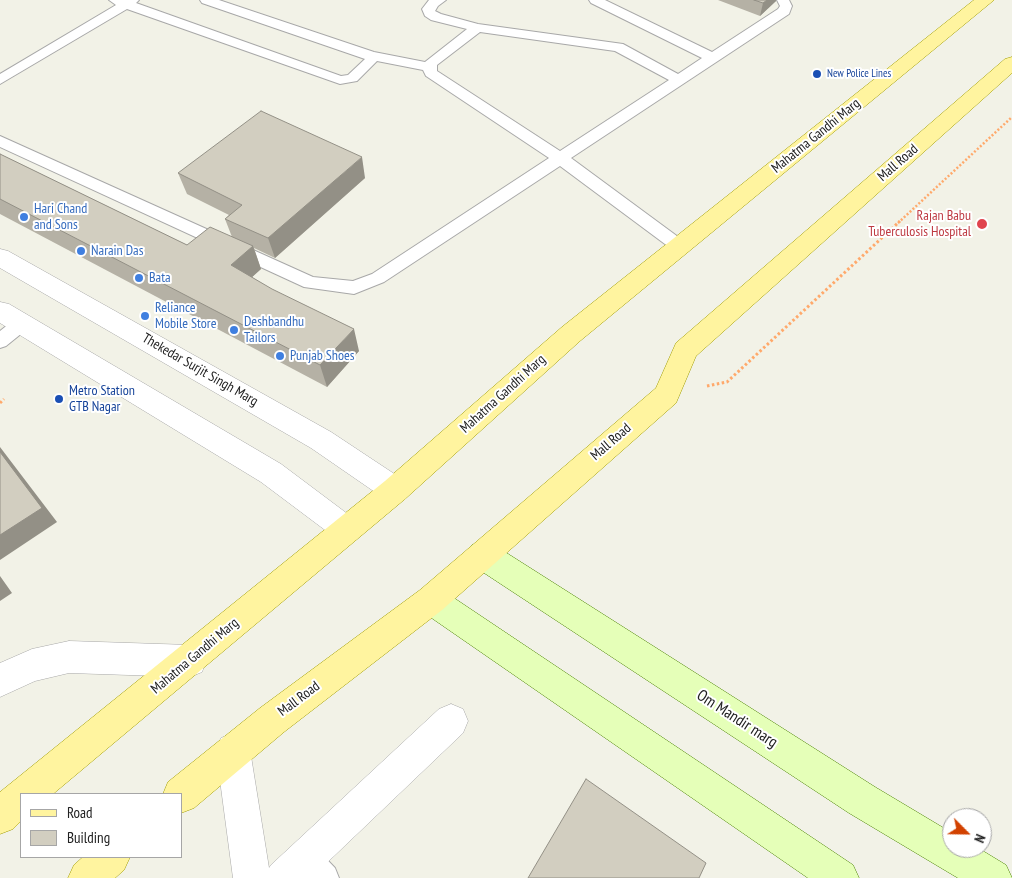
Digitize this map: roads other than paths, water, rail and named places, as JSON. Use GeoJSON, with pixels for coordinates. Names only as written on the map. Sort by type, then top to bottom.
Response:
{"type":"FeatureCollection","features":[{"type":"Feature","properties":{"kind":"main road","name":"Mahatma Gandhi Marg"},"geometry":{"type":"LineString","coordinates":[[27,793],[190,661],[395,490],[571,334],[985,0]]}},
{"type":"Feature","properties":{"kind":"main road","name":"Mall Road"},"geometry":{"type":"LineString","coordinates":[[182,795],[233,750],[431,600],[667,395],[685,350],[1012,63]]}},
{"type":"Feature","properties":{"kind":"main road","name":"Om Mandir marg"},"geometry":{"type":"LineString","coordinates":[[483,555],[862,800],[993,878]]}},
{"type":"Feature","properties":{"kind":"main road"},"geometry":{"type":"LineString","coordinates":[[431,600],[840,878]]}},
{"type":"Feature","properties":{"kind":"main road"},"geometry":{"type":"LineString","coordinates":[[0,816],[20,799]]}},
{"type":"Feature","properties":{"kind":"main road"},"geometry":{"type":"LineString","coordinates":[[87,878],[110,858]]}},
{"type":"Feature","properties":{"kind":"street","name":"Thekedar Surjit Singh Marg"},"geometry":{"type":"LineString","coordinates":[[0,257],[321,440],[395,490]]}},
{"type":"Feature","properties":{"kind":"street"},"geometry":{"type":"LineString","coordinates":[[11,318],[271,474],[347,530]]}},
{"type":"Feature","properties":{"kind":"street"},"geometry":{"type":"LineString","coordinates":[[0,680],[32,665],[69,657],[190,661]]}},
{"type":"Feature","properties":{"kind":"street"},"geometry":{"type":"LineString","coordinates":[[305,871],[451,722]]}},
{"type":"Feature","properties":{"kind":"street"},"geometry":{"type":"LineString","coordinates":[[233,750],[252,878]]}},
{"type":"Feature","properties":{"kind":"lane"},"geometry":{"type":"LineString","coordinates":[[206,0],[371,56],[429,67]]}},
{"type":"Feature","properties":{"kind":"lane"},"geometry":{"type":"LineString","coordinates":[[440,0],[428,8],[430,13],[436,17],[477,28],[618,48],[678,80]]}},
{"type":"Feature","properties":{"kind":"lane"},"geometry":{"type":"LineString","coordinates":[[595,0],[712,58]]}},
{"type":"Feature","properties":{"kind":"lane"},"geometry":{"type":"LineString","coordinates":[[0,141],[310,283],[354,288],[378,278],[784,11],[786,6],[783,0]]}},
{"type":"Feature","properties":{"kind":"lane"},"geometry":{"type":"LineString","coordinates":[[0,80],[125,1],[340,80],[352,78],[371,60],[371,56]]}},
{"type":"Feature","properties":{"kind":"lane"},"geometry":{"type":"LineString","coordinates":[[477,28],[432,62],[429,67],[430,73],[560,158],[679,246]]}},
{"type":"Feature","properties":{"kind":"lane"},"geometry":{"type":"LineString","coordinates":[[0,341],[11,318]]}},
{"type":"Feature","properties":{"kind":"place","name":"New Police Lines"},"geometry":{"type":"Point","coordinates":[817,74]}},
{"type":"Feature","properties":{"kind":"place","name":"Hari Chand and Sons"},"geometry":{"type":"Point","coordinates":[24,217]}},
{"type":"Feature","properties":{"kind":"place","name":"Rajan Babu Tuberculosis Hospital"},"geometry":{"type":"Point","coordinates":[982,224]}},
{"type":"Feature","properties":{"kind":"place","name":"Narain Das"},"geometry":{"type":"Point","coordinates":[81,251]}},
{"type":"Feature","properties":{"kind":"place","name":"Bata"},"geometry":{"type":"Point","coordinates":[139,278]}},
{"type":"Feature","properties":{"kind":"place","name":"Reliance Mobile Store"},"geometry":{"type":"Point","coordinates":[145,316]}},
{"type":"Feature","properties":{"kind":"place","name":"Deshbandhu Tailors"},"geometry":{"type":"Point","coordinates":[234,330]}},
{"type":"Feature","properties":{"kind":"place","name":"Punjab Shoes"},"geometry":{"type":"Point","coordinates":[280,356]}},
{"type":"Feature","properties":{"kind":"place","name":"Metro Station GTB Nagar"},"geometry":{"type":"Point","coordinates":[59,399]}}]}
